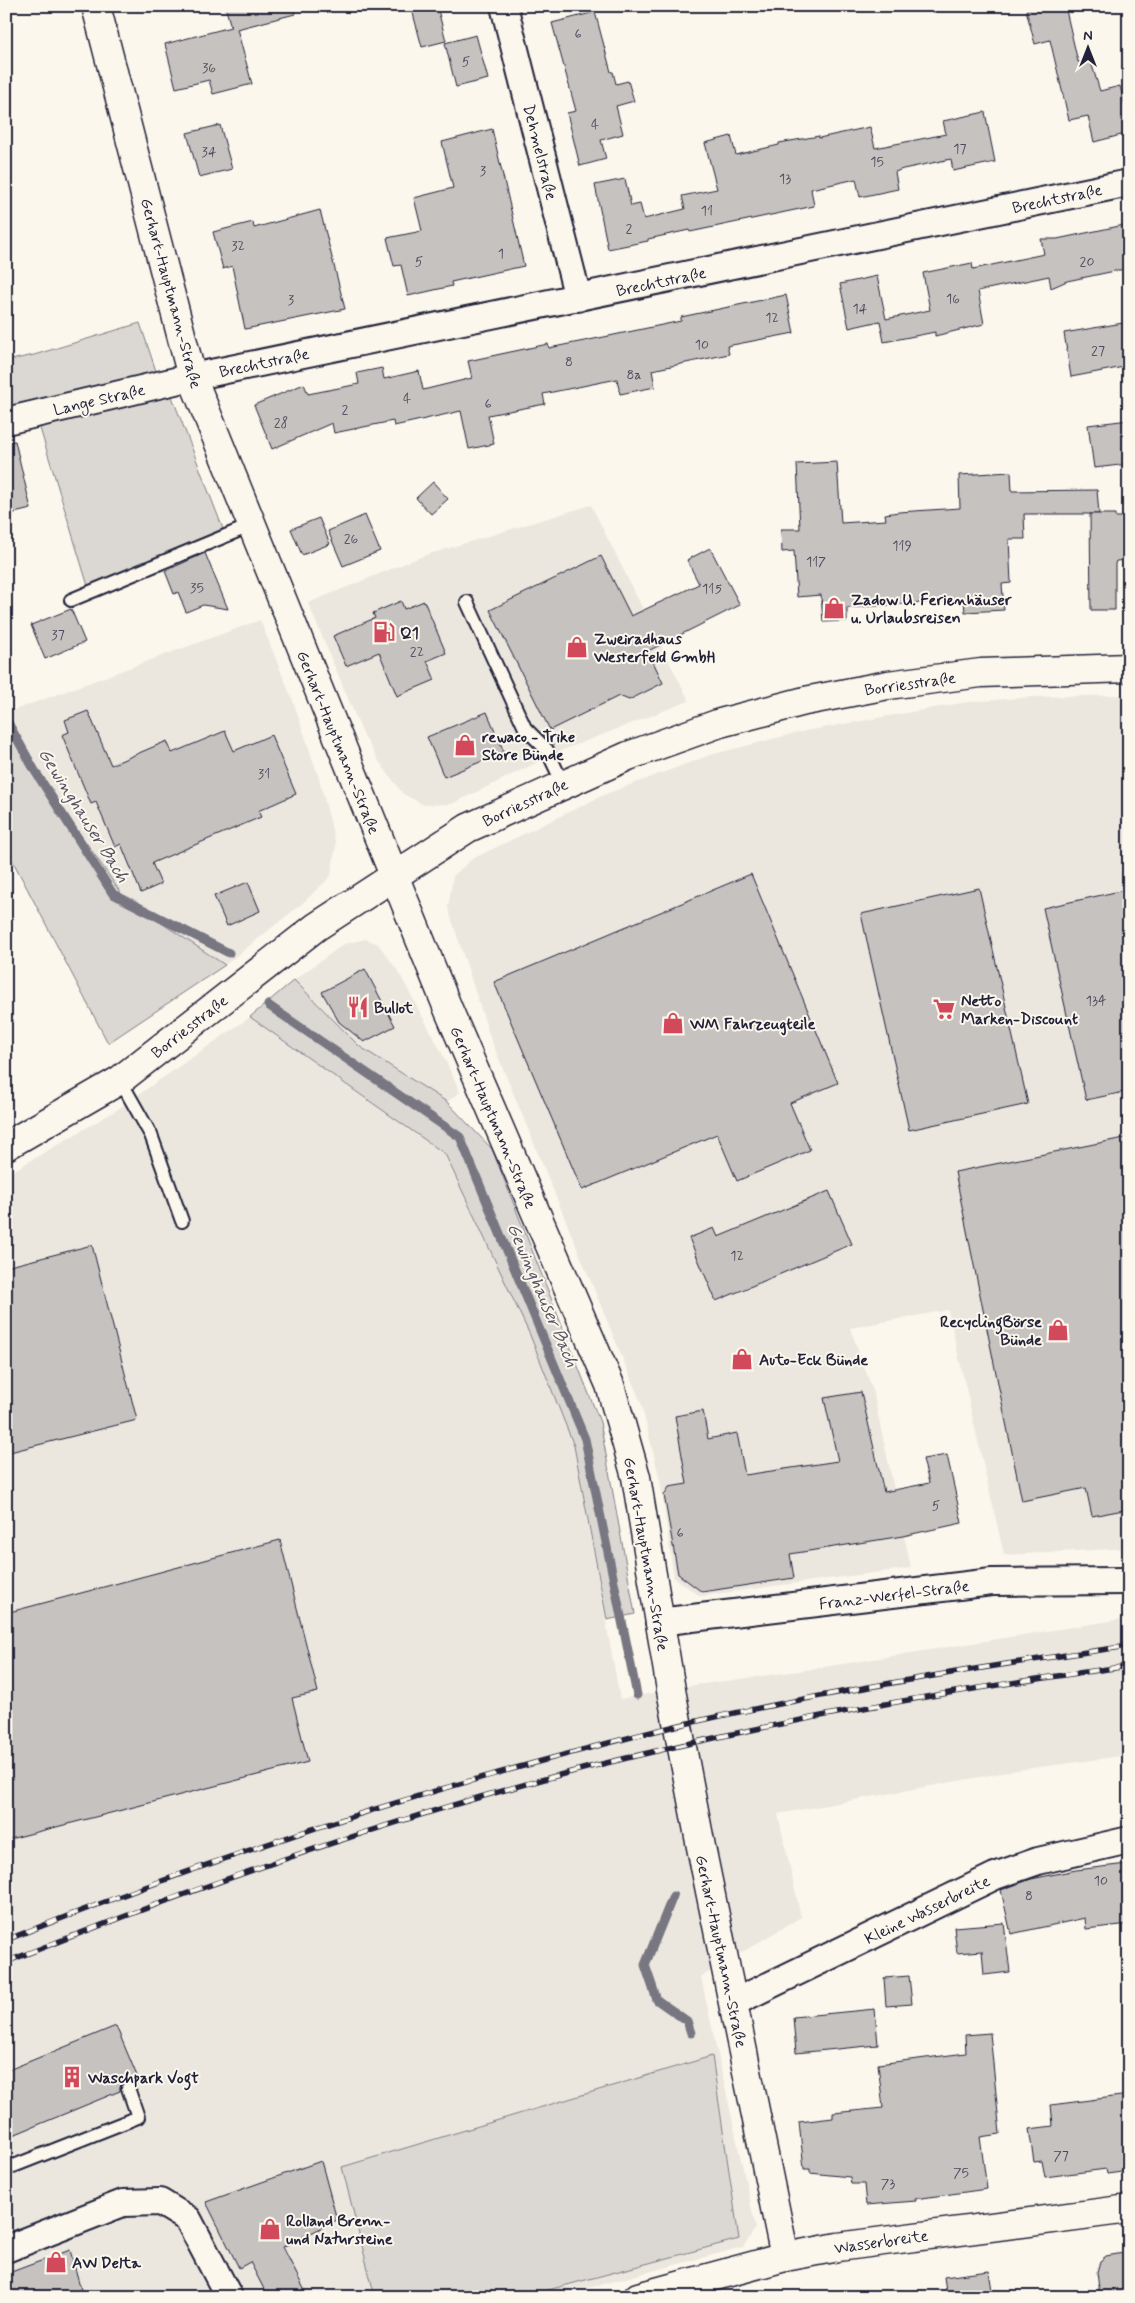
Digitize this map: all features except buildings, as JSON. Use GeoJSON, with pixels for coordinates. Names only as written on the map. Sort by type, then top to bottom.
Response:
{"type":"FeatureCollection","features":[{"type":"Feature","properties":{"kind":"street","name":"Gerhart-Hauptmann-Straße"},"geometry":{"type":"LineString","coordinates":[[96,6],[192,377],[449,1011],[610,1385],[636,1477],[701,1847],[785,2257]]}},
{"type":"Feature","properties":{"kind":"street","name":"Dehmelstraße"},"geometry":{"type":"LineString","coordinates":[[504,6],[578,298]]}},
{"type":"Feature","properties":{"kind":"street","name":"Brechtstraße"},"geometry":{"type":"LineString","coordinates":[[192,377],[1129,184]]}},
{"type":"Feature","properties":{"kind":"street","name":"Lange Straße"},"geometry":{"type":"LineString","coordinates":[[6,421],[192,377]]}},
{"type":"Feature","properties":{"kind":"street","name":"Borriesstraße"},"geometry":{"type":"LineString","coordinates":[[6,1146],[120,1080],[316,927],[393,875],[468,828],[563,784],[680,736],[720,722],[815,699],[888,685],[981,673],[1129,668]]}},
{"type":"Feature","properties":{"kind":"street","name":"Franz-Werfel-Straße"},"geometry":{"type":"LineString","coordinates":[[660,1622],[992,1582],[1129,1581]]}},
{"type":"Feature","properties":{"kind":"street","name":"Kleine Wasserbreite"},"geometry":{"type":"LineString","coordinates":[[733,2003],[995,1876],[1080,1850],[1129,1840]]}},
{"type":"Feature","properties":{"kind":"street"},"geometry":{"type":"LineString","coordinates":[[6,2248],[123,2203],[160,2202],[188,2219],[229,2297]]}},
{"type":"Feature","properties":{"kind":"street","name":"Wasserbreite"},"geometry":{"type":"LineString","coordinates":[[638,2297],[785,2257],[838,2246],[1129,2209]]}},
{"type":"Feature","properties":{"kind":"lane"},"geometry":{"type":"LineString","coordinates":[[71,600],[252,525]]}},
{"type":"Feature","properties":{"kind":"lane"},"geometry":{"type":"LineString","coordinates":[[467,602],[525,728],[547,750],[563,784]]}},
{"type":"Feature","properties":{"kind":"lane"},"geometry":{"type":"LineString","coordinates":[[120,1080],[151,1134],[182,1221]]}},
{"type":"Feature","properties":{"kind":"lane"},"geometry":{"type":"LineString","coordinates":[[6,2169],[138,2117],[128,2088]]}},
{"type":"Feature","properties":{"kind":"shaded area"},"geometry":{"type":"Polygon","coordinates":[[[140,323],[158,377],[6,413],[6,361],[34,355],[140,323]]]}},
{"type":"Feature","properties":{"kind":"shaded area"},"geometry":{"type":"Polygon","coordinates":[[[171,394],[223,529],[88,586],[39,425],[171,394]]]}},
{"type":"Feature","properties":{"kind":"shaded area"},"geometry":{"type":"Polygon","coordinates":[[[591,505],[689,701],[563,750],[452,804],[424,805],[403,794],[378,760],[363,734],[308,603],[423,556],[591,505]]]}},
{"type":"Feature","properties":{"kind":"shaded area"},"geometry":{"type":"Polygon","coordinates":[[[260,620],[293,701],[319,778],[336,845],[331,876],[304,902],[225,965],[125,899],[37,771],[6,713],[260,620]]]}},
{"type":"Feature","properties":{"kind":"shaded area"},"geometry":{"type":"Polygon","coordinates":[[[1129,695],[1129,1548],[1004,1555],[948,1310],[850,1328],[873,1391],[911,1568],[700,1596],[674,1578],[660,1480],[641,1403],[490,1037],[448,908],[453,876],[472,859],[606,794],[710,755],[800,732],[967,702],[1033,697],[1129,695]]]}},
{"type":"Feature","properties":{"kind":"shaded area"},"geometry":{"type":"Polygon","coordinates":[[[6,716],[37,771],[125,899],[225,965],[108,1043],[6,848],[6,716]]]}},
{"type":"Feature","properties":{"kind":"shaded area"},"geometry":{"type":"Polygon","coordinates":[[[366,939],[378,944],[398,971],[442,1053],[460,1092],[447,1102],[359,1046],[294,980],[344,944],[366,939]]]}},
{"type":"Feature","properties":{"kind":"shaded area"},"geometry":{"type":"Polygon","coordinates":[[[294,980],[359,1046],[447,1102],[492,1149],[600,1422],[635,1614],[607,1620],[574,1446],[530,1335],[445,1154],[250,1017],[294,980]]]}},
{"type":"Feature","properties":{"kind":"shaded area"},"geometry":{"type":"Polygon","coordinates":[[[250,1017],[444,1154],[530,1335],[574,1446],[620,1699],[695,1685],[799,1671],[1129,1618],[1129,1755],[1018,1770],[778,1814],[801,1917],[701,1977],[756,2228],[743,2247],[554,2297],[6,2297],[6,1175],[115,1111],[250,1017]]]}},
{"type":"Feature","properties":{"kind":"shaded area"},"geometry":{"type":"Polygon","coordinates":[[[712,2056],[739,2239],[522,2297],[375,2297],[342,2167],[712,2056]]]}},
{"type":"Feature","properties":{"kind":"waterway","name":"Gewinghauser Bach"},"geometry":{"type":"LineString","coordinates":[[6,719],[35,771],[113,894],[229,953]]}},
{"type":"Feature","properties":{"kind":"waterway","name":"Gewinghauser Bach"},"geometry":{"type":"LineString","coordinates":[[268,1005],[460,1137],[585,1439],[637,1695]]}},
{"type":"Feature","properties":{"kind":"waterway","name":"Gewinghauser Bach"},"geometry":{"type":"LineString","coordinates":[[673,1896],[645,1965],[657,2000],[687,2021],[691,2033]]}},
{"type":"Feature","properties":{"kind":"railway"},"geometry":{"type":"LineString","coordinates":[[6,1940],[199,1867],[264,1845],[395,1803],[614,1741],[702,1720],[862,1688],[1129,1646]]}},
{"type":"Feature","properties":{"kind":"railway"},"geometry":{"type":"LineString","coordinates":[[6,1962],[151,1906],[371,1830],[445,1807],[594,1766],[727,1735],[860,1708],[1129,1666]]}},
{"type":"Feature","properties":{"kind":"place","name":"Zadow U. Ferienhäuser u. Urlaubsreisen"},"geometry":{"type":"Point","coordinates":[834,608]}},
{"type":"Feature","properties":{"kind":"place","name":"Q1"},"geometry":{"type":"Point","coordinates":[384,632]}},
{"type":"Feature","properties":{"kind":"place","name":"Zweiradhaus Westerfeld GmbH"},"geometry":{"type":"Point","coordinates":[577,647]}},
{"type":"Feature","properties":{"kind":"place","name":"rewaco - Trike Store Bünde"},"geometry":{"type":"Point","coordinates":[465,745]}},
{"type":"Feature","properties":{"kind":"place","name":"Bullot"},"geometry":{"type":"Point","coordinates":[358,1007]}},
{"type":"Feature","properties":{"kind":"place","name":"Netto Marken-Discount"},"geometry":{"type":"Point","coordinates":[944,1009]}},
{"type":"Feature","properties":{"kind":"place","name":"WM Fahrzeugteile"},"geometry":{"type":"Point","coordinates":[673,1023]}},
{"type":"Feature","properties":{"kind":"place","name":"RecyclingBörse Bünde"},"geometry":{"type":"Point","coordinates":[1058,1330]}},
{"type":"Feature","properties":{"kind":"place","name":"Auto-Eck Bünde"},"geometry":{"type":"Point","coordinates":[742,1359]}},
{"type":"Feature","properties":{"kind":"place","name":"Waschpark Vogt"},"geometry":{"type":"Point","coordinates":[72,2077]}},
{"type":"Feature","properties":{"kind":"place","name":"Rolland Brenn- und Natursteine"},"geometry":{"type":"Point","coordinates":[270,2229]}},
{"type":"Feature","properties":{"kind":"place","name":"AW Delta"},"geometry":{"type":"Point","coordinates":[56,2262]}}]}
